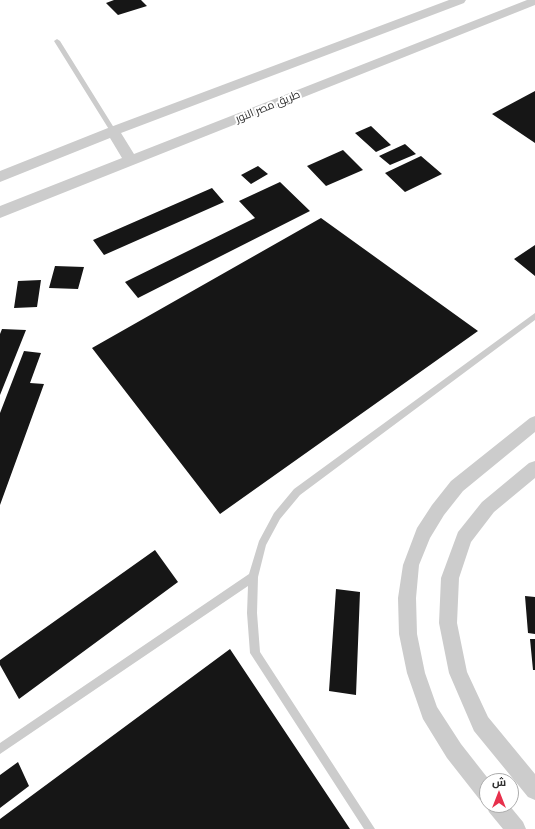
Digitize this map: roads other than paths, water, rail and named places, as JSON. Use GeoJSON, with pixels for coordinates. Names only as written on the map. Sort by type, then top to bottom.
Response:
{"type":"FeatureCollection","features":[{"type":"Feature","properties":{"kind":"street"},"geometry":{"type":"LineString","coordinates":[[0,177],[112,131],[453,1]]}},
{"type":"Feature","properties":{"kind":"street","name":"طريق مصر النور"},"geometry":{"type":"LineString","coordinates":[[0,212],[535,1]]}},
{"type":"Feature","properties":{"kind":"street"},"geometry":{"type":"LineString","coordinates":[[112,131],[131,161]]}},
{"type":"Feature","properties":{"kind":"street"},"geometry":{"type":"LineString","coordinates":[[479,783],[454,751],[430,712],[414,665],[408,634],[406,598],[411,565],[423,534],[438,510],[456,486],[535,423]]}},
{"type":"Feature","properties":{"kind":"street"},"geometry":{"type":"LineString","coordinates":[[535,468],[488,507],[464,538],[450,578],[448,623],[458,673],[481,724],[535,790]]}},
{"type":"Feature","properties":{"kind":"street"},"geometry":{"type":"LineString","coordinates":[[503,813],[516,829]]}},
{"type":"Feature","properties":{"kind":"lane"},"geometry":{"type":"LineString","coordinates":[[57,41],[112,131]]}},
{"type":"Feature","properties":{"kind":"lane"},"geometry":{"type":"LineString","coordinates":[[370,829],[255,653],[252,613],[253,577],[262,544],[276,516],[297,492],[535,316]]}},
{"type":"Feature","properties":{"kind":"lane"},"geometry":{"type":"LineString","coordinates":[[0,749],[253,577]]}}]}
